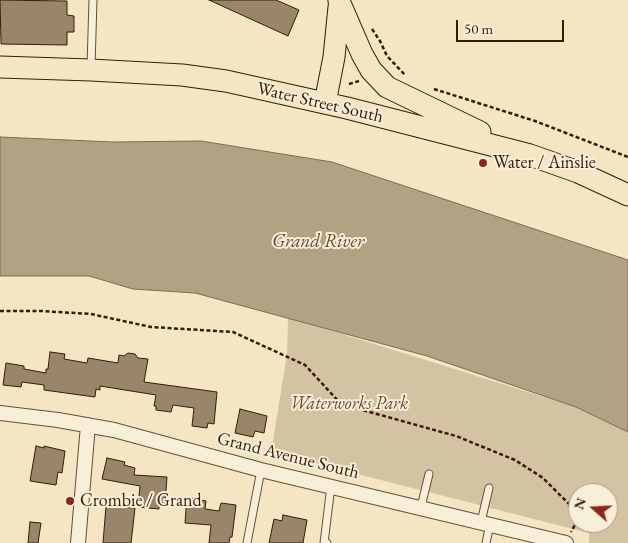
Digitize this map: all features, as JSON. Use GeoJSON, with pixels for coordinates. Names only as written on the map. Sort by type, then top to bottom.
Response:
{"type":"FeatureCollection","features":[{"type":"Feature","properties":{"kind":"main road"},"geometry":{"type":"LineString","coordinates":[[325,104],[336,49],[339,1]]}},
{"type":"Feature","properties":{"kind":"main road"},"geometry":{"type":"LineString","coordinates":[[339,1],[362,54],[371,70],[387,87],[425,107],[530,155]]}},
{"type":"Feature","properties":{"kind":"main road","name":"Water Street South"},"geometry":{"type":"LineString","coordinates":[[0,68],[182,75],[226,81],[530,155],[578,172],[628,195]]}},
{"type":"Feature","properties":{"kind":"street","name":"Grand Avenue South"},"geometry":{"type":"LineString","coordinates":[[0,413],[88,425],[261,470],[566,543]]}},
{"type":"Feature","properties":{"kind":"street"},"geometry":{"type":"LineString","coordinates":[[78,543],[88,425]]}},
{"type":"Feature","properties":{"kind":"lane"},"geometry":{"type":"LineString","coordinates":[[91,70],[93,0]]}},
{"type":"Feature","properties":{"kind":"lane"},"geometry":{"type":"LineString","coordinates":[[247,543],[261,470]]}},
{"type":"Feature","properties":{"kind":"lane"},"geometry":{"type":"LineString","coordinates":[[421,507],[429,474]]}},
{"type":"Feature","properties":{"kind":"lane"},"geometry":{"type":"LineString","coordinates":[[327,543],[324,542],[330,486]]}},
{"type":"Feature","properties":{"kind":"lane"},"geometry":{"type":"LineString","coordinates":[[486,543],[485,523],[489,488]]}},
{"type":"Feature","properties":{"kind":"path"},"geometry":{"type":"LineString","coordinates":[[380,41],[387,56],[410,80]]}},
{"type":"Feature","properties":{"kind":"path"},"geometry":{"type":"LineString","coordinates":[[426,86],[535,121],[628,157]]}},
{"type":"Feature","properties":{"kind":"path"},"geometry":{"type":"LineString","coordinates":[[0,311],[91,314],[150,327],[233,332],[305,365],[341,404],[456,436],[515,460],[543,478],[572,507],[576,523],[566,543]]}},
{"type":"Feature","properties":{"kind":"green space","name":"Waterworks Park"},"geometry":{"type":"Polygon","coordinates":[[[288,317],[576,407],[628,432],[628,543],[589,543],[589,533],[618,533],[618,483],[568,483],[568,528],[271,452],[287,355],[288,317]]]}},
{"type":"Feature","properties":{"kind":"water","name":"Grand River"},"geometry":{"type":"Polygon","coordinates":[[[0,137],[112,142],[201,141],[332,162],[628,260],[628,432],[576,407],[427,356],[195,293],[133,289],[89,276],[0,276],[0,137]]]}},
{"type":"Feature","properties":{"kind":"building"},"geometry":{"type":"Polygon","coordinates":[[[0,0],[67,1],[67,15],[74,16],[74,32],[67,32],[67,45],[1,44],[0,0]]]}},
{"type":"Feature","properties":{"kind":"building"},"geometry":{"type":"Polygon","coordinates":[[[209,0],[276,0],[299,10],[288,36],[209,0]]]}},
{"type":"Feature","properties":{"kind":"building"},"geometry":{"type":"Polygon","coordinates":[[[50,352],[65,354],[64,359],[87,363],[88,358],[118,363],[119,355],[124,356],[128,353],[135,354],[138,358],[148,359],[144,382],[217,392],[214,424],[208,423],[207,428],[192,426],[194,408],[173,405],[171,412],[156,410],[156,406],[154,406],[156,395],[100,386],[100,390],[96,389],[95,397],[44,390],[44,385],[22,382],[21,387],[3,385],[6,363],[46,373],[50,352]]]}},
{"type":"Feature","properties":{"kind":"building"},"geometry":{"type":"Polygon","coordinates":[[[240,409],[267,416],[264,433],[255,431],[253,437],[235,433],[240,409]]]}},
{"type":"Feature","properties":{"kind":"building"},"geometry":{"type":"Polygon","coordinates":[[[36,446],[65,451],[62,473],[58,472],[56,485],[30,481],[36,446]]]}},
{"type":"Feature","properties":{"kind":"building"},"geometry":{"type":"Polygon","coordinates":[[[107,458],[125,462],[124,465],[135,468],[134,475],[167,477],[165,504],[159,504],[159,509],[138,507],[140,486],[102,479],[107,458]]]}},
{"type":"Feature","properties":{"kind":"building"},"geometry":{"type":"Polygon","coordinates":[[[187,497],[206,501],[205,509],[219,511],[221,503],[236,505],[232,537],[230,537],[229,543],[209,543],[211,525],[185,523],[187,497]]]}},
{"type":"Feature","properties":{"kind":"building"},"geometry":{"type":"Polygon","coordinates":[[[106,506],[135,508],[131,543],[103,543],[106,506]]]}},
{"type":"Feature","properties":{"kind":"building"},"geometry":{"type":"Polygon","coordinates":[[[283,515],[307,520],[303,543],[269,543],[274,519],[282,521],[283,515]]]}},
{"type":"Feature","properties":{"kind":"building"},"geometry":{"type":"Polygon","coordinates":[[[30,522],[41,523],[38,543],[28,543],[30,522]]]}},
{"type":"Feature","properties":{"kind":"place","name":"Water / Ainslie"},"geometry":{"type":"Point","coordinates":[483,163]}},
{"type":"Feature","properties":{"kind":"place","name":"Crombie / Grand"},"geometry":{"type":"Point","coordinates":[70,501]}}]}
